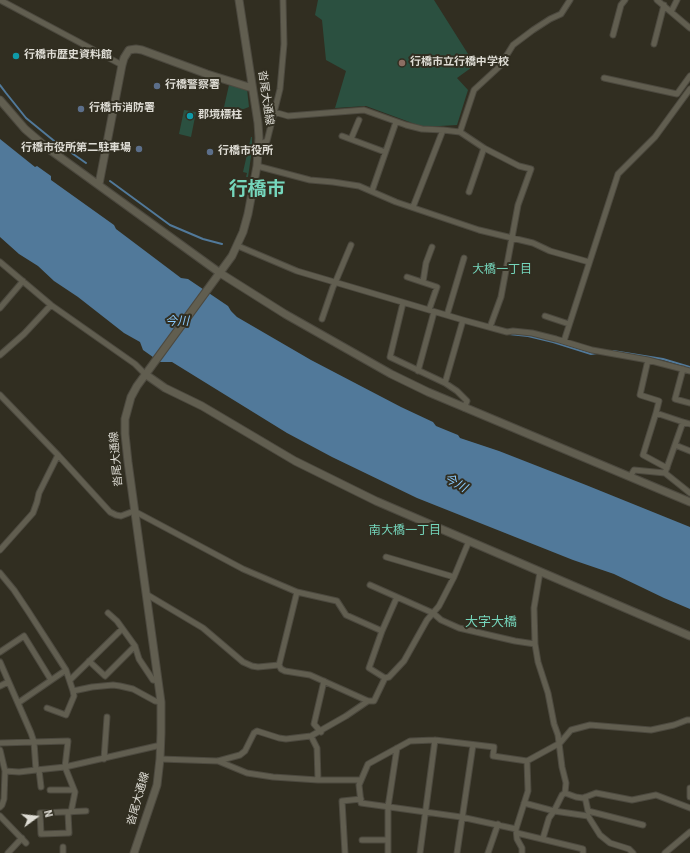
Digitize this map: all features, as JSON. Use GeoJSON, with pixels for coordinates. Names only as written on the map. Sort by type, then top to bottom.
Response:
{"type":"FeatureCollection","features":[{"type":"Feature","properties":{"kind":"street"},"geometry":{"type":"LineString","coordinates":[[0,0],[122,65]]}},
{"type":"Feature","properties":{"kind":"street","name":"沓尾大通線"},"geometry":{"type":"LineString","coordinates":[[134,853],[157,785],[161,745],[161,702],[134,511],[125,434],[125,419],[131,397],[145,374],[214,283],[238,246],[248,214],[257,166],[259,144],[258,123],[239,0]]}},
{"type":"Feature","properties":{"kind":"street"},"geometry":{"type":"LineString","coordinates":[[259,144],[267,140],[281,77],[284,44],[283,0]]}},
{"type":"Feature","properties":{"kind":"street"},"geometry":{"type":"LineString","coordinates":[[460,132],[474,90],[500,66],[513,45],[539,26],[561,14],[570,0]]}},
{"type":"Feature","properties":{"kind":"street"},"geometry":{"type":"LineString","coordinates":[[613,35],[620,5],[624,0]]}},
{"type":"Feature","properties":{"kind":"street"},"geometry":{"type":"LineString","coordinates":[[658,0],[690,28]]}},
{"type":"Feature","properties":{"kind":"street"},"geometry":{"type":"LineString","coordinates":[[671,12],[677,0]]}},
{"type":"Feature","properties":{"kind":"street"},"geometry":{"type":"LineString","coordinates":[[654,44],[664,5]]}},
{"type":"Feature","properties":{"kind":"street"},"geometry":{"type":"LineString","coordinates":[[99,184],[122,65],[129,50],[136,49],[252,88]]}},
{"type":"Feature","properties":{"kind":"street"},"geometry":{"type":"LineString","coordinates":[[604,78],[677,94],[690,76]]}},
{"type":"Feature","properties":{"kind":"street"},"geometry":{"type":"LineString","coordinates":[[564,341],[618,174],[655,138],[690,89]]}},
{"type":"Feature","properties":{"kind":"street"},"geometry":{"type":"LineString","coordinates":[[1,104],[25,129],[46,147],[220,273],[285,314],[392,374],[464,408],[690,502]]}},
{"type":"Feature","properties":{"kind":"street"},"geometry":{"type":"LineString","coordinates":[[274,112],[288,116],[364,110],[396,122],[422,129],[460,132],[484,148],[519,166],[531,170],[518,205],[501,297],[490,327]]}},
{"type":"Feature","properties":{"kind":"street"},"geometry":{"type":"LineString","coordinates":[[351,139],[359,120]]}},
{"type":"Feature","properties":{"kind":"street"},"geometry":{"type":"LineString","coordinates":[[372,191],[396,122]]}},
{"type":"Feature","properties":{"kind":"street"},"geometry":{"type":"LineString","coordinates":[[412,208],[443,130]]}},
{"type":"Feature","properties":{"kind":"street"},"geometry":{"type":"LineString","coordinates":[[342,136],[385,152]]}},
{"type":"Feature","properties":{"kind":"street"},"geometry":{"type":"LineString","coordinates":[[469,192],[484,148]]}},
{"type":"Feature","properties":{"kind":"street"},"geometry":{"type":"LineString","coordinates":[[257,166],[310,180],[349,183],[412,208],[479,230],[533,244],[589,262]]}},
{"type":"Feature","properties":{"kind":"street"},"geometry":{"type":"LineString","coordinates":[[322,319],[333,287],[351,245]]}},
{"type":"Feature","properties":{"kind":"street"},"geometry":{"type":"LineString","coordinates":[[238,246],[291,269],[463,320],[507,332],[513,331],[532,333],[592,350],[648,360],[690,371]]}},
{"type":"Feature","properties":{"kind":"street"},"geometry":{"type":"LineString","coordinates":[[423,282],[426,263],[432,247]]}},
{"type":"Feature","properties":{"kind":"street"},"geometry":{"type":"LineString","coordinates":[[447,315],[464,258]]}},
{"type":"Feature","properties":{"kind":"street"},"geometry":{"type":"LineString","coordinates":[[0,262],[51,305],[135,364],[145,374],[165,388],[202,406],[295,460],[376,501],[690,636]]}},
{"type":"Feature","properties":{"kind":"street"},"geometry":{"type":"LineString","coordinates":[[406,277],[437,287],[418,371]]}},
{"type":"Feature","properties":{"kind":"street"},"geometry":{"type":"LineString","coordinates":[[0,308],[23,281]]}},
{"type":"Feature","properties":{"kind":"street"},"geometry":{"type":"LineString","coordinates":[[403,303],[390,357],[445,383],[465,398],[467,401],[464,408]]}},
{"type":"Feature","properties":{"kind":"street"},"geometry":{"type":"LineString","coordinates":[[0,355],[24,334],[51,305]]}},
{"type":"Feature","properties":{"kind":"street"},"geometry":{"type":"LineString","coordinates":[[545,316],[569,324]]}},
{"type":"Feature","properties":{"kind":"street"},"geometry":{"type":"LineString","coordinates":[[445,383],[463,320]]}},
{"type":"Feature","properties":{"kind":"street"},"geometry":{"type":"LineString","coordinates":[[648,360],[640,395],[660,401],[643,455],[666,470],[690,493]]}},
{"type":"Feature","properties":{"kind":"street"},"geometry":{"type":"LineString","coordinates":[[683,369],[675,399],[690,403]]}},
{"type":"Feature","properties":{"kind":"street"},"geometry":{"type":"LineString","coordinates":[[0,395],[110,512],[121,516],[134,511],[243,569],[297,592],[337,601],[346,615],[382,631]]}},
{"type":"Feature","properties":{"kind":"street"},"geometry":{"type":"LineString","coordinates":[[656,413],[690,424]]}},
{"type":"Feature","properties":{"kind":"street"},"geometry":{"type":"LineString","coordinates":[[666,470],[683,422]]}},
{"type":"Feature","properties":{"kind":"street"},"geometry":{"type":"LineString","coordinates":[[675,445],[690,452]]}},
{"type":"Feature","properties":{"kind":"street"},"geometry":{"type":"LineString","coordinates":[[0,550],[33,513],[39,493],[58,455]]}},
{"type":"Feature","properties":{"kind":"street"},"geometry":{"type":"LineString","coordinates":[[630,477],[634,470],[666,470]]}},
{"type":"Feature","properties":{"kind":"street"},"geometry":{"type":"LineString","coordinates":[[297,592],[279,665],[281,670],[310,675],[368,701],[374,701],[385,678],[389,677],[404,661],[419,633],[439,606],[454,577],[468,541]]}},
{"type":"Feature","properties":{"kind":"street"},"geometry":{"type":"LineString","coordinates":[[386,557],[454,577]]}},
{"type":"Feature","properties":{"kind":"street"},"geometry":{"type":"LineString","coordinates":[[540,572],[534,608],[535,644],[538,662],[548,693],[554,724],[560,743],[566,793]]}},
{"type":"Feature","properties":{"kind":"street"},"geometry":{"type":"LineString","coordinates":[[0,573],[25,606],[66,670],[70,680],[74,696],[66,715],[47,708]]}},
{"type":"Feature","properties":{"kind":"street"},"geometry":{"type":"LineString","coordinates":[[370,585],[433,613],[441,620],[459,628],[535,644]]}},
{"type":"Feature","properties":{"kind":"street"},"geometry":{"type":"LineString","coordinates":[[146,594],[203,628],[243,662],[258,667],[279,665]]}},
{"type":"Feature","properties":{"kind":"street"},"geometry":{"type":"LineString","coordinates":[[385,678],[369,668],[382,631],[397,597]]}},
{"type":"Feature","properties":{"kind":"street"},"geometry":{"type":"LineString","coordinates":[[108,613],[117,621],[135,646],[139,659],[153,680],[158,681]]}},
{"type":"Feature","properties":{"kind":"street"},"geometry":{"type":"LineString","coordinates":[[70,680],[122,629]]}},
{"type":"Feature","properties":{"kind":"street"},"geometry":{"type":"LineString","coordinates":[[0,652],[24,636],[51,680]]}},
{"type":"Feature","properties":{"kind":"street"},"geometry":{"type":"LineString","coordinates":[[89,661],[105,676],[135,646]]}},
{"type":"Feature","properties":{"kind":"street"},"geometry":{"type":"LineString","coordinates":[[0,662],[34,742],[37,770],[41,787]]}},
{"type":"Feature","properties":{"kind":"street"},"geometry":{"type":"LineString","coordinates":[[18,703],[66,670]]}},
{"type":"Feature","properties":{"kind":"street"},"geometry":{"type":"LineString","coordinates":[[321,732],[314,724],[324,681]]}},
{"type":"Feature","properties":{"kind":"street"},"geometry":{"type":"LineString","coordinates":[[0,686],[8,682]]}},
{"type":"Feature","properties":{"kind":"street"},"geometry":{"type":"LineString","coordinates":[[73,691],[113,685],[134,689],[155,701],[161,702]]}},
{"type":"Feature","properties":{"kind":"street"},"geometry":{"type":"LineString","coordinates":[[160,759],[218,761],[245,751],[254,733],[257,731],[286,739],[311,736],[321,732],[368,701]]}},
{"type":"Feature","properties":{"kind":"street"},"geometry":{"type":"LineString","coordinates":[[104,759],[107,717]]}},
{"type":"Feature","properties":{"kind":"street"},"geometry":{"type":"LineString","coordinates":[[583,853],[583,849],[517,831],[498,824],[461,817],[361,803],[361,780],[368,764],[410,741],[435,740],[494,747],[493,756],[527,761],[560,743],[571,730],[590,724],[650,730],[690,720]]}},
{"type":"Feature","properties":{"kind":"street"},"geometry":{"type":"LineString","coordinates":[[311,736],[317,748],[318,780]]}},
{"type":"Feature","properties":{"kind":"street"},"geometry":{"type":"LineString","coordinates":[[420,853],[424,812],[435,740]]}},
{"type":"Feature","properties":{"kind":"street"},"geometry":{"type":"LineString","coordinates":[[0,742],[68,741],[66,767],[75,792],[70,812],[69,833],[41,834],[40,813],[70,812],[86,812]]}},
{"type":"Feature","properties":{"kind":"street"},"geometry":{"type":"LineString","coordinates":[[5,771],[19,772],[66,767],[161,745]]}},
{"type":"Feature","properties":{"kind":"street"},"geometry":{"type":"LineString","coordinates":[[457,853],[461,817],[473,745]]}},
{"type":"Feature","properties":{"kind":"street"},"geometry":{"type":"LineString","coordinates":[[388,853],[388,807],[398,748]]}},
{"type":"Feature","properties":{"kind":"street"},"geometry":{"type":"LineString","coordinates":[[0,750],[5,771],[4,799],[0,807]]}},
{"type":"Feature","properties":{"kind":"street"},"geometry":{"type":"LineString","coordinates":[[218,761],[247,773],[273,777],[318,780],[361,780]]}},
{"type":"Feature","properties":{"kind":"street"},"geometry":{"type":"LineString","coordinates":[[522,853],[522,848],[517,839],[517,831],[528,791],[527,761]]}},
{"type":"Feature","properties":{"kind":"street"},"geometry":{"type":"LineString","coordinates":[[690,788],[690,797]]}},
{"type":"Feature","properties":{"kind":"street"},"geometry":{"type":"LineString","coordinates":[[50,790],[74,790]]}},
{"type":"Feature","properties":{"kind":"street"},"geometry":{"type":"LineString","coordinates":[[566,793],[576,798],[585,797],[596,793],[632,800],[656,795],[690,808]]}},
{"type":"Feature","properties":{"kind":"street"},"geometry":{"type":"LineString","coordinates":[[543,838],[549,818],[562,794],[566,793]]}},
{"type":"Feature","properties":{"kind":"street"},"geometry":{"type":"LineString","coordinates":[[585,797],[588,814],[600,835],[610,843],[629,849],[633,853]]}},
{"type":"Feature","properties":{"kind":"street"},"geometry":{"type":"LineString","coordinates":[[345,853],[342,801],[360,799]]}},
{"type":"Feature","properties":{"kind":"street"},"geometry":{"type":"LineString","coordinates":[[524,803],[554,811],[588,814],[643,825]]}},
{"type":"Feature","properties":{"kind":"street"},"geometry":{"type":"LineString","coordinates":[[0,816],[26,843]]}},
{"type":"Feature","properties":{"kind":"street"},"geometry":{"type":"LineString","coordinates":[[488,853],[498,824]]}},
{"type":"Feature","properties":{"kind":"street"},"geometry":{"type":"LineString","coordinates":[[665,853],[690,832]]}},
{"type":"Feature","properties":{"kind":"street"},"geometry":{"type":"LineString","coordinates":[[8,853],[22,838]]}},
{"type":"Feature","properties":{"kind":"street"},"geometry":{"type":"LineString","coordinates":[[362,840],[388,840]]}},
{"type":"Feature","properties":{"kind":"street"},"geometry":{"type":"LineString","coordinates":[[63,847],[63,853]]}},
{"type":"Feature","properties":{"kind":"green space","name":"行橋市立行橋中学校"},"geometry":{"type":"Polygon","coordinates":[[[318,0],[434,0],[475,65],[457,78],[468,90],[457,125],[423,127],[366,106],[335,108],[346,71],[326,60],[322,20],[315,15],[318,0]]]}},
{"type":"Feature","properties":{"kind":"green space"},"geometry":{"type":"Polygon","coordinates":[[[229,85],[247,89],[249,107],[241,110],[224,107],[229,85]]]}},
{"type":"Feature","properties":{"kind":"green space"},"geometry":{"type":"Polygon","coordinates":[[[184,110],[196,112],[191,137],[179,134],[184,110]]]}},
{"type":"Feature","properties":{"kind":"green space"},"geometry":{"type":"Polygon","coordinates":[[[251,137],[252,150],[248,177],[246,177],[247,173],[243,172],[251,137]]]}},
{"type":"Feature","properties":{"kind":"water","name":"今川"},"geometry":{"type":"Polygon","coordinates":[[[0,139],[35,167],[37,166],[51,176],[51,180],[114,225],[116,229],[181,278],[188,279],[228,306],[237,317],[311,360],[433,422],[436,426],[458,435],[460,438],[499,451],[690,527],[690,609],[614,574],[573,560],[417,498],[332,457],[287,433],[172,362],[160,362],[143,350],[140,342],[124,333],[78,297],[54,281],[38,266],[19,254],[0,237],[0,139]]]}},
{"type":"Feature","properties":{"kind":"waterway"},"geometry":{"type":"LineString","coordinates":[[0,85],[26,118],[53,140],[86,163]]}},
{"type":"Feature","properties":{"kind":"waterway"},"geometry":{"type":"LineString","coordinates":[[110,181],[170,225],[203,239],[222,244]]}},
{"type":"Feature","properties":{"kind":"waterway"},"geometry":{"type":"LineString","coordinates":[[509,334],[528,336],[553,342],[591,354],[597,353]]}},
{"type":"Feature","properties":{"kind":"waterway"},"geometry":{"type":"LineString","coordinates":[[610,351],[663,359],[690,367]]}},
{"type":"Feature","properties":{"kind":"place","name":"行橋市歴史資料館"},"geometry":{"type":"Point","coordinates":[16,56]}},
{"type":"Feature","properties":{"kind":"place","name":"行橋市立行橋中学校"},"geometry":{"type":"Point","coordinates":[402,63]}},
{"type":"Feature","properties":{"kind":"place","name":"行橋警察署"},"geometry":{"type":"Point","coordinates":[157,86]}},
{"type":"Feature","properties":{"kind":"place","name":"行橋市消防署"},"geometry":{"type":"Point","coordinates":[81,109]}},
{"type":"Feature","properties":{"kind":"place","name":"郡境標柱"},"geometry":{"type":"Point","coordinates":[190,116]}},
{"type":"Feature","properties":{"kind":"place","name":"行橋市役所第二駐車場"},"geometry":{"type":"Point","coordinates":[139,149]}},
{"type":"Feature","properties":{"kind":"place","name":"行橋市役所"},"geometry":{"type":"Point","coordinates":[210,152]}},
{"type":"Feature","properties":{"kind":"district","name":"行橋市"},"geometry":{"type":"Point","coordinates":[257,191]}},
{"type":"Feature","properties":{"kind":"district","name":"大橋一丁目"},"geometry":{"type":"Point","coordinates":[502,270]}},
{"type":"Feature","properties":{"kind":"district","name":"南大橋一丁目"},"geometry":{"type":"Point","coordinates":[405,531]}},
{"type":"Feature","properties":{"kind":"district","name":"大字大橋"},"geometry":{"type":"Point","coordinates":[491,623]}}]}
